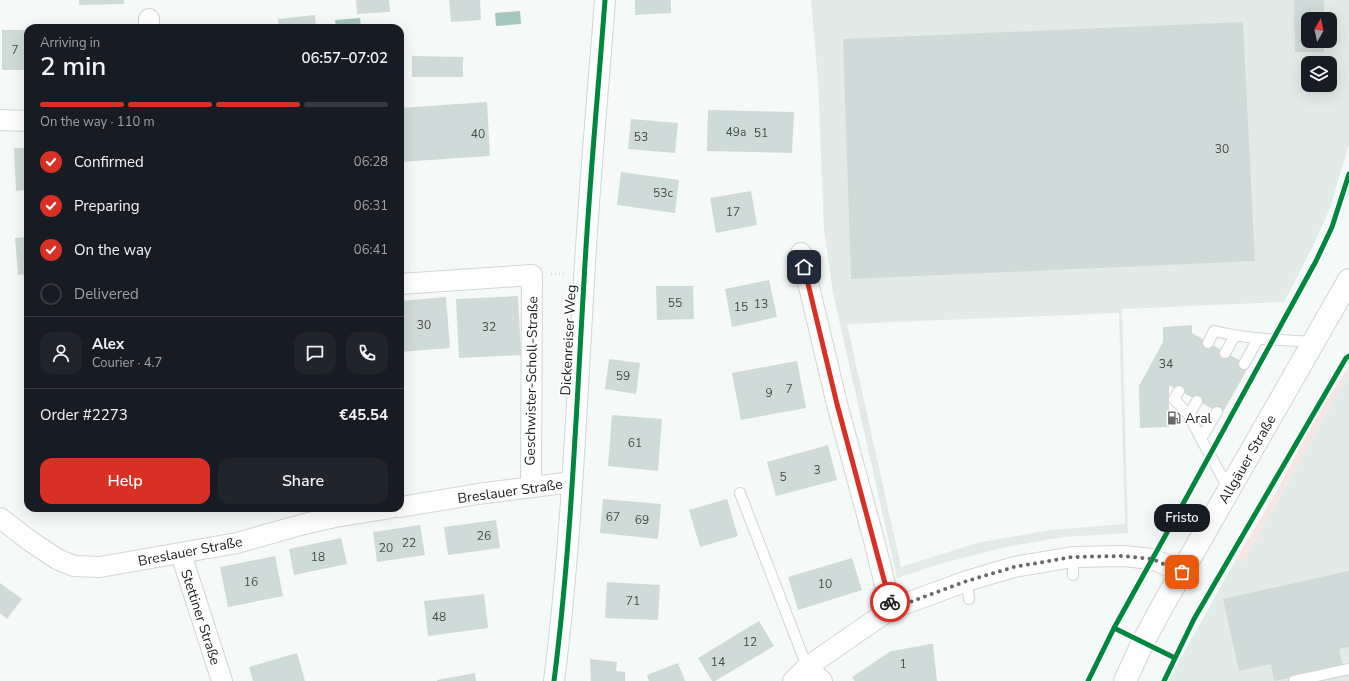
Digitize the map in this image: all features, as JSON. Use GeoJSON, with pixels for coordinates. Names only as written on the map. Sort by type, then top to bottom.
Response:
{"type":"FeatureCollection","features":[{"type":"Feature","properties":{"kind":"main road","name":"Allgäuer Straße"},"geometry":{"type":"LineString","coordinates":[[1125,681],[1143,642],[1182,572],[1349,280]]}},
{"type":"Feature","properties":{"kind":"street","name":"Dickenreiser Weg"},"geometry":{"type":"LineString","coordinates":[[554,681],[561,626],[572,482],[584,273],[606,0]]}},
{"type":"Feature","properties":{"kind":"street"},"geometry":{"type":"LineString","coordinates":[[0,120],[24,120]]}},
{"type":"Feature","properties":{"kind":"street"},"geometry":{"type":"LineString","coordinates":[[800,253],[837,404],[891,609]]}},
{"type":"Feature","properties":{"kind":"street","name":"Geschwister-Scholl-Straße"},"geometry":{"type":"LineString","coordinates":[[404,284],[532,275],[530,487]]}},
{"type":"Feature","properties":{"kind":"street","name":"Breslauer Straße"},"geometry":{"type":"LineString","coordinates":[[404,506],[478,494],[572,482]]}},
{"type":"Feature","properties":{"kind":"street","name":"Breslauer Straße"},"geometry":{"type":"LineString","coordinates":[[0,518],[57,559],[74,566],[100,567],[237,543],[310,522],[368,512]]}},
{"type":"Feature","properties":{"kind":"street","name":"Stettiner Straße"},"geometry":{"type":"LineString","coordinates":[[181,554],[222,681]]}},
{"type":"Feature","properties":{"kind":"street"},"geometry":{"type":"LineString","coordinates":[[793,681],[807,667],[891,609],[968,590],[1014,567],[1073,566],[1123,556],[1152,559],[1182,572]]}},
{"type":"Feature","properties":{"kind":"street"},"geometry":{"type":"LineString","coordinates":[[807,667],[822,681]]}},
{"type":"Feature","properties":{"kind":"lane"},"geometry":{"type":"LineString","coordinates":[[1208,342],[1214,331],[1258,339],[1314,342]]}},
{"type":"Feature","properties":{"kind":"lane"},"geometry":{"type":"LineString","coordinates":[[1225,353],[1236,336]]}},
{"type":"Feature","properties":{"kind":"lane"},"geometry":{"type":"LineString","coordinates":[[1244,364],[1258,339]]}},
{"type":"Feature","properties":{"kind":"lane"},"geometry":{"type":"LineString","coordinates":[[1180,391],[1174,399],[1189,415],[1229,489]]}},
{"type":"Feature","properties":{"kind":"lane"},"geometry":{"type":"LineString","coordinates":[[1189,415],[1197,401]]}},
{"type":"Feature","properties":{"kind":"lane"},"geometry":{"type":"LineString","coordinates":[[1201,439],[1216,412]]}},
{"type":"Feature","properties":{"kind":"lane"},"geometry":{"type":"LineString","coordinates":[[740,493],[807,667]]}},
{"type":"Feature","properties":{"kind":"lane"},"geometry":{"type":"LineString","coordinates":[[1294,681],[1349,670]]}},
{"type":"Feature","properties":{"kind":"path"},"geometry":{"type":"LineString","coordinates":[[532,275],[584,273]]}},
{"type":"Feature","properties":{"kind":"shaded area"},"geometry":{"type":"Polygon","coordinates":[[[811,0],[1349,0],[1349,144],[1330,208],[1312,248],[1284,302],[1122,309],[1128,533],[1063,537],[1001,548],[940,564],[897,578],[833,293],[824,230],[818,81],[811,0]],[[1119,313],[847,324],[901,567],[977,543],[1050,530],[1125,524],[1119,313]]]}},
{"type":"Feature","properties":{"kind":"shaded area"},"geometry":{"type":"Polygon","coordinates":[[[520,11],[521,24],[496,26],[495,13],[520,11]]]}},
{"type":"Feature","properties":{"kind":"shaded area"},"geometry":{"type":"Polygon","coordinates":[[[360,18],[361,24],[336,24],[335,20],[360,18]]]}},
{"type":"Feature","properties":{"kind":"shaded area"},"geometry":{"type":"Polygon","coordinates":[[[1349,366],[1349,373],[1243,562],[1236,559],[1276,492],[1316,418],[1349,366]]]}},
{"type":"Feature","properties":{"kind":"shaded area"},"geometry":{"type":"Polygon","coordinates":[[[1349,373],[1349,681],[1168,681],[1236,559],[1243,562],[1349,373]]]}},
{"type":"Feature","properties":{"kind":"building"},"geometry":{"type":"Polygon","coordinates":[[[79,0],[124,0],[124,4],[79,5],[79,0]]]}},
{"type":"Feature","properties":{"kind":"building"},"geometry":{"type":"Polygon","coordinates":[[[356,0],[389,0],[390,12],[357,14],[356,0]]]}},
{"type":"Feature","properties":{"kind":"building"},"geometry":{"type":"Polygon","coordinates":[[[449,0],[480,0],[481,20],[451,22],[449,0]]]}},
{"type":"Feature","properties":{"kind":"building"},"geometry":{"type":"Polygon","coordinates":[[[635,0],[671,0],[671,13],[635,15],[635,0]]]}},
{"type":"Feature","properties":{"kind":"building"},"geometry":{"type":"Polygon","coordinates":[[[1294,0],[1324,0],[1324,12],[1301,12],[1301,48],[1324,48],[1324,52],[1295,52],[1294,0]]]}},
{"type":"Feature","properties":{"kind":"building"},"geometry":{"type":"Polygon","coordinates":[[[315,15],[316,24],[279,24],[278,19],[315,15]]]}},
{"type":"Feature","properties":{"kind":"building"},"geometry":{"type":"Polygon","coordinates":[[[1243,22],[1255,261],[851,279],[843,39],[1243,22]]]}},
{"type":"Feature","properties":{"kind":"building"},"geometry":{"type":"Polygon","coordinates":[[[2,30],[24,30],[24,70],[2,70],[2,30]]]}},
{"type":"Feature","properties":{"kind":"building"},"geometry":{"type":"Polygon","coordinates":[[[412,56],[463,57],[463,77],[412,77],[412,56]]]}},
{"type":"Feature","properties":{"kind":"building"},"geometry":{"type":"Polygon","coordinates":[[[487,102],[490,156],[404,162],[404,108],[487,102]]]}},
{"type":"Feature","properties":{"kind":"building"},"geometry":{"type":"Polygon","coordinates":[[[708,110],[794,112],[792,153],[707,151],[708,110]]]}},
{"type":"Feature","properties":{"kind":"building"},"geometry":{"type":"Polygon","coordinates":[[[631,119],[678,123],[675,153],[628,149],[631,119]]]}},
{"type":"Feature","properties":{"kind":"building"},"geometry":{"type":"Polygon","coordinates":[[[14,148],[24,148],[24,190],[16,191],[14,148]]]}},
{"type":"Feature","properties":{"kind":"building"},"geometry":{"type":"Polygon","coordinates":[[[621,172],[679,180],[675,213],[617,205],[621,172]]]}},
{"type":"Feature","properties":{"kind":"building"},"geometry":{"type":"Polygon","coordinates":[[[751,191],[757,225],[716,233],[710,198],[751,191]]]}},
{"type":"Feature","properties":{"kind":"building"},"geometry":{"type":"Polygon","coordinates":[[[24,237],[24,274],[18,275],[15,238],[24,237]]]}},
{"type":"Feature","properties":{"kind":"building"},"geometry":{"type":"Polygon","coordinates":[[[769,280],[777,317],[732,327],[725,289],[769,280]]]}},
{"type":"Feature","properties":{"kind":"building"},"geometry":{"type":"Polygon","coordinates":[[[656,286],[693,286],[694,319],[657,320],[656,286]]]}},
{"type":"Feature","properties":{"kind":"building"},"geometry":{"type":"Polygon","coordinates":[[[518,296],[521,355],[459,358],[456,299],[518,296]]]}},
{"type":"Feature","properties":{"kind":"building"},"geometry":{"type":"Polygon","coordinates":[[[446,297],[450,348],[404,352],[404,301],[446,297]]]}},
{"type":"Feature","properties":{"kind":"building"},"geometry":{"type":"Polygon","coordinates":[[[1192,325],[1192,333],[1249,366],[1222,414],[1169,385],[1169,427],[1140,428],[1139,386],[1163,342],[1163,327],[1192,325]]]}},
{"type":"Feature","properties":{"kind":"building"},"geometry":{"type":"Polygon","coordinates":[[[609,359],[640,363],[636,394],[605,389],[609,359]]]}},
{"type":"Feature","properties":{"kind":"building"},"geometry":{"type":"Polygon","coordinates":[[[797,361],[806,408],[741,420],[732,373],[797,361]]]}},
{"type":"Feature","properties":{"kind":"building"},"geometry":{"type":"Polygon","coordinates":[[[612,415],[662,419],[658,471],[608,466],[612,415]]]}},
{"type":"Feature","properties":{"kind":"building"},"geometry":{"type":"Polygon","coordinates":[[[828,445],[837,480],[776,496],[767,462],[828,445]]]}},
{"type":"Feature","properties":{"kind":"building"},"geometry":{"type":"Polygon","coordinates":[[[603,499],[661,504],[658,539],[600,533],[603,499]]]}},
{"type":"Feature","properties":{"kind":"building"},"geometry":{"type":"Polygon","coordinates":[[[727,499],[738,536],[700,547],[689,510],[727,499]]]}},
{"type":"Feature","properties":{"kind":"building"},"geometry":{"type":"Polygon","coordinates":[[[496,520],[500,548],[448,555],[444,527],[496,520]]]}},
{"type":"Feature","properties":{"kind":"building"},"geometry":{"type":"Polygon","coordinates":[[[420,525],[425,555],[377,562],[373,532],[420,525]]]}},
{"type":"Feature","properties":{"kind":"building"},"geometry":{"type":"Polygon","coordinates":[[[341,538],[347,564],[294,575],[289,549],[341,538]]]}},
{"type":"Feature","properties":{"kind":"building"},"geometry":{"type":"Polygon","coordinates":[[[275,556],[283,596],[228,607],[220,567],[275,556]]]}},
{"type":"Feature","properties":{"kind":"building"},"geometry":{"type":"Polygon","coordinates":[[[852,558],[862,590],[798,610],[788,577],[852,558]]]}},
{"type":"Feature","properties":{"kind":"building"},"geometry":{"type":"Polygon","coordinates":[[[1349,571],[1349,647],[1339,649],[1343,666],[1274,681],[1271,664],[1239,671],[1223,599],[1349,571]]]}},
{"type":"Feature","properties":{"kind":"building"},"geometry":{"type":"Polygon","coordinates":[[[607,582],[660,585],[658,620],[605,618],[607,582]]]}},
{"type":"Feature","properties":{"kind":"building"},"geometry":{"type":"Polygon","coordinates":[[[0,583],[22,599],[7,619],[0,613],[0,583]]]}},
{"type":"Feature","properties":{"kind":"building"},"geometry":{"type":"Polygon","coordinates":[[[484,594],[488,628],[428,636],[424,601],[484,594]]]}},
{"type":"Feature","properties":{"kind":"building"},"geometry":{"type":"Polygon","coordinates":[[[759,621],[774,646],[715,681],[712,681],[698,658],[759,621]]]}},
{"type":"Feature","properties":{"kind":"building"},"geometry":{"type":"Polygon","coordinates":[[[933,644],[937,681],[855,681],[852,677],[891,651],[933,644]]]}},
{"type":"Feature","properties":{"kind":"building"},"geometry":{"type":"Polygon","coordinates":[[[297,653],[305,681],[253,681],[249,667],[297,653]]]}},
{"type":"Feature","properties":{"kind":"building"},"geometry":{"type":"Polygon","coordinates":[[[590,659],[617,662],[616,671],[625,672],[625,681],[591,681],[590,659]]]}},
{"type":"Feature","properties":{"kind":"building"},"geometry":{"type":"Polygon","coordinates":[[[678,663],[685,681],[649,681],[647,675],[678,663]]]}},
{"type":"Feature","properties":{"kind":"building"},"geometry":{"type":"Polygon","coordinates":[[[475,673],[476,681],[437,681],[437,680],[475,673]]]}},
{"type":"Feature","properties":{"kind":"cycle path"},"geometry":{"type":"LineString","coordinates":[[554,681],[569,531],[588,211],[605,0]]}},
{"type":"Feature","properties":{"kind":"cycle path"},"geometry":{"type":"LineString","coordinates":[[1088,681],[1114,628],[1316,261],[1332,227],[1349,174]]}},
{"type":"Feature","properties":{"kind":"cycle path"},"geometry":{"type":"LineString","coordinates":[[1164,681],[1194,619],[1346,358],[1349,356]]}},
{"type":"Feature","properties":{"kind":"cycle path"},"geometry":{"type":"LineString","coordinates":[[1114,628],[1175,658]]}},
{"type":"Feature","properties":{"kind":"way so far"},"geometry":{"type":"LineString","coordinates":[[890,602],[891,609],[967,581],[1014,567],[1072,557],[1123,556],[1152,559],[1182,572]]}},
{"type":"Feature","properties":{"kind":"place","name":"Aral"},"geometry":{"type":"Point","coordinates":[1174,418]}},
{"type":"Feature","properties":{"kind":"place","name":"Fristo"},"geometry":{"type":"Point","coordinates":[1182,572]}},
{"type":"Feature","properties":{"kind":"route"},"geometry":{"type":"LineString","coordinates":[[804,267],[837,404],[890,602]]}}]}
